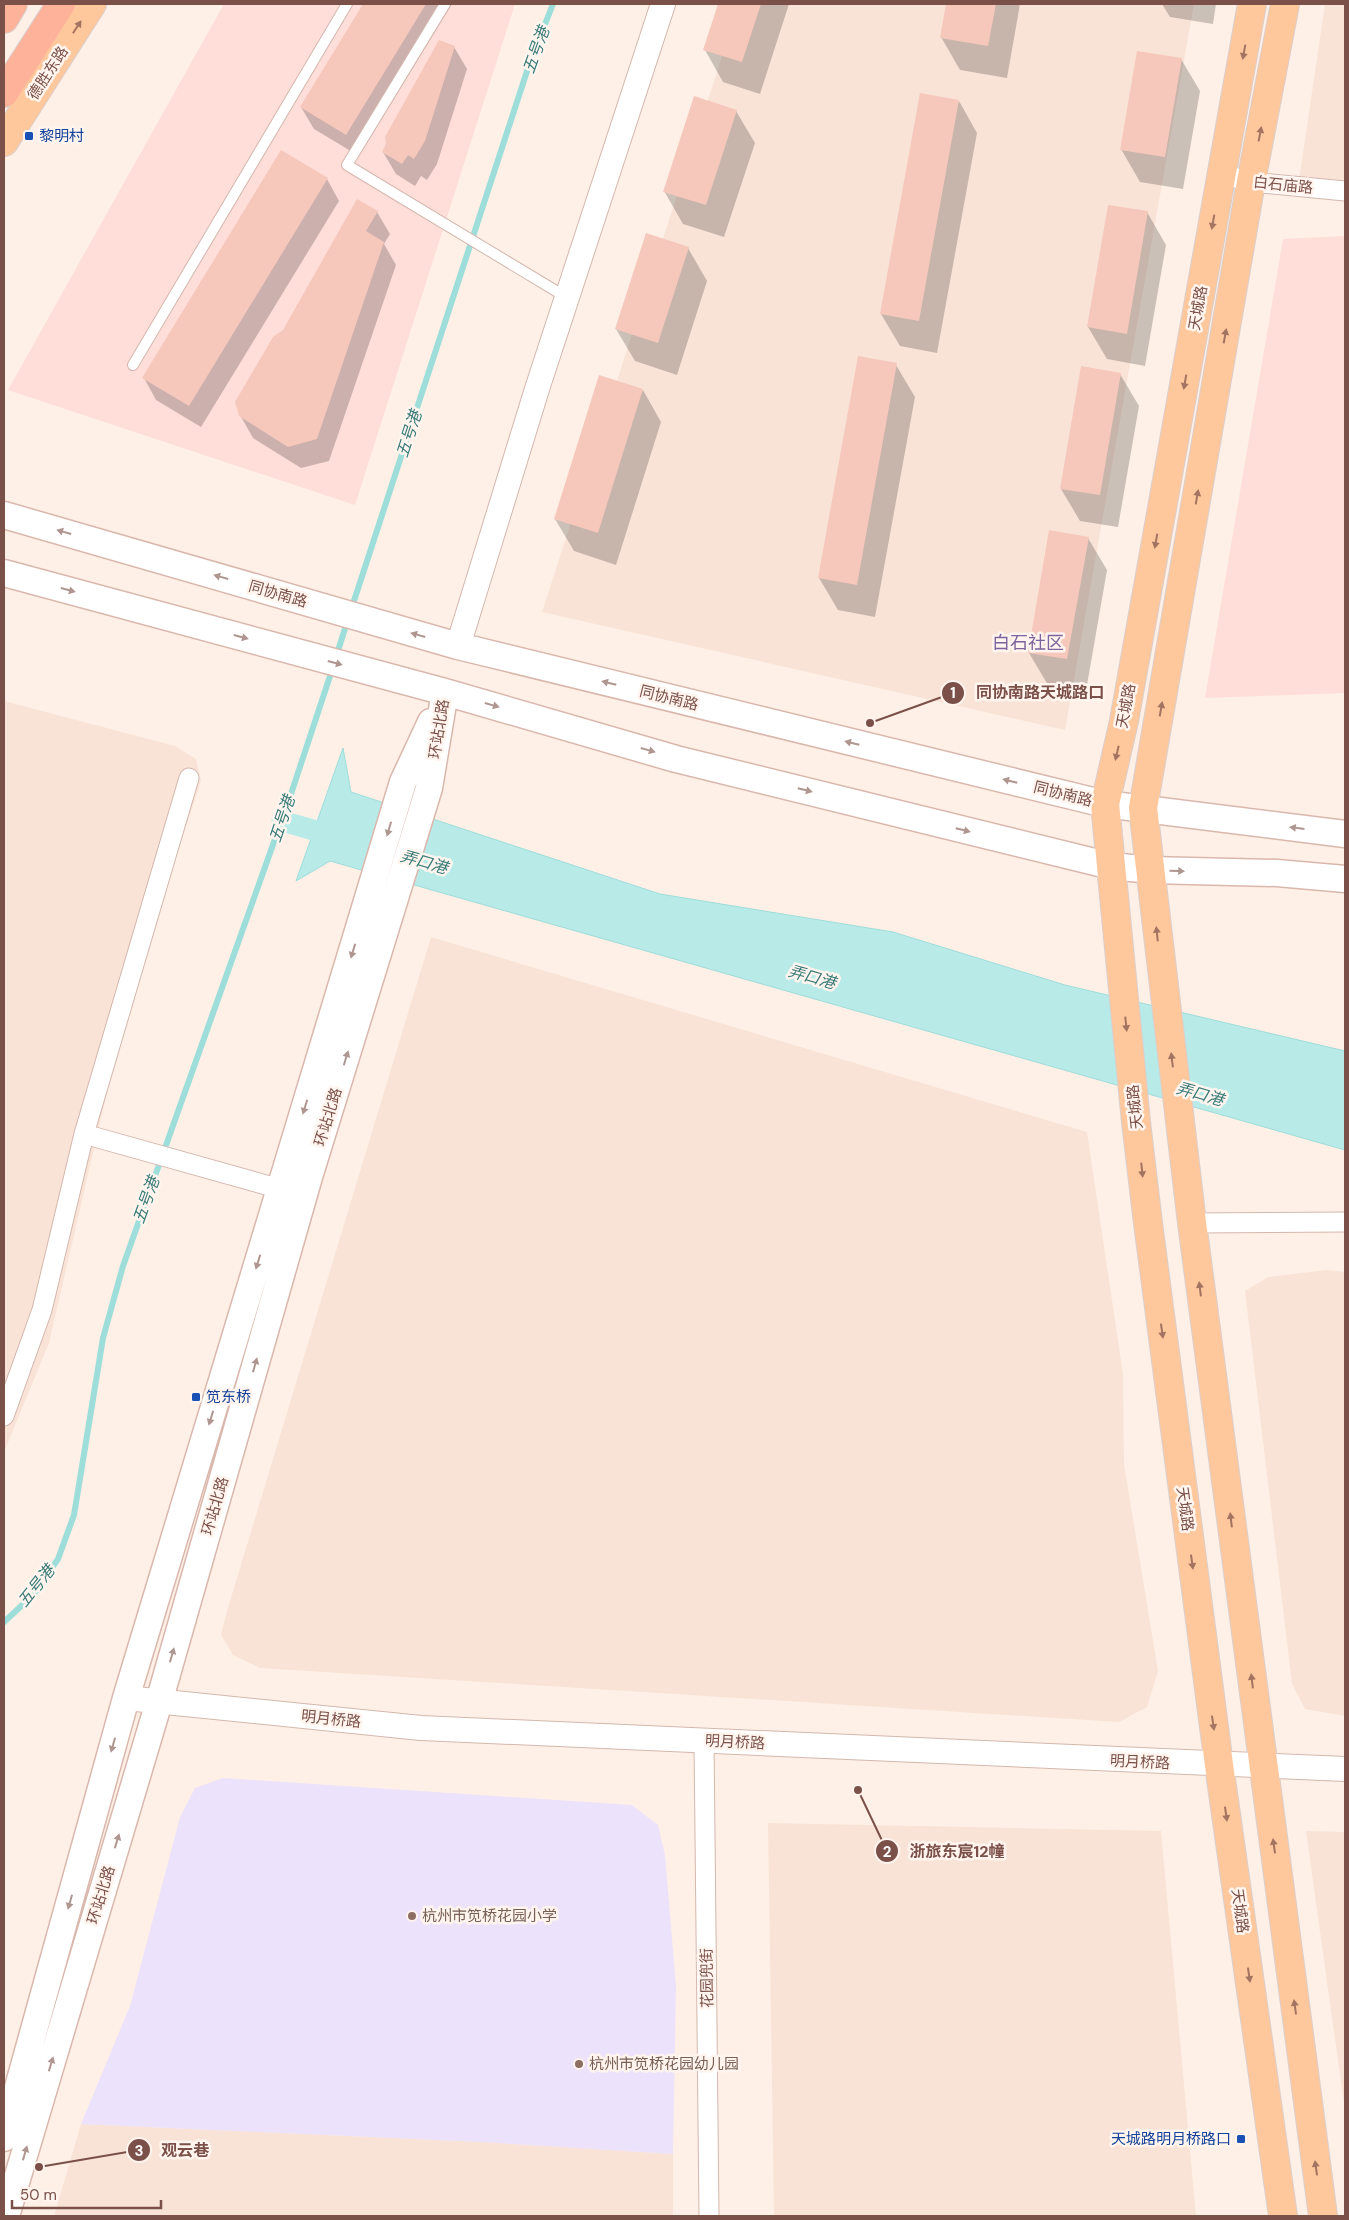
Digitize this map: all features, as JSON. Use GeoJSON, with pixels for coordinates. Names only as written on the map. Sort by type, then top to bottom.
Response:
{"type":"FeatureCollection","features":[{"type":"Feature","properties":{"kind":"highway"},"geometry":{"type":"LineString","coordinates":[[4,19],[14,4]]}},
{"type":"Feature","properties":{"kind":"highway"},"geometry":{"type":"LineString","coordinates":[[4,93],[61,4]]}},
{"type":"Feature","properties":{"kind":"main road","name":"德胜东路"},"geometry":{"type":"LineString","coordinates":[[4,142],[92,4]]}},
{"type":"Feature","properties":{"kind":"main road","name":"天城路"},"geometry":{"type":"LineString","coordinates":[[1252,4],[1124,720],[1105,804],[1121,976],[1149,1233],[1219,1766],[1283,2216]]}},
{"type":"Feature","properties":{"kind":"main road","name":"天城路"},"geometry":{"type":"LineString","coordinates":[[1285,4],[1251,182],[1143,808],[1162,983],[1192,1222],[1323,2216]]}},
{"type":"Feature","properties":{"kind":"main road","name":"同协南路"},"geometry":{"type":"LineString","coordinates":[[4,515],[458,646],[1105,804],[1345,834]]}},
{"type":"Feature","properties":{"kind":"main road"},"geometry":{"type":"LineString","coordinates":[[4,572],[445,692],[676,759],[1111,866],[1151,870],[1276,873],[1345,879]]}},
{"type":"Feature","properties":{"kind":"main road","name":"环站北路"},"geometry":{"type":"LineString","coordinates":[[6,2216],[18,2105],[126,1698],[403,782],[445,692]]}},
{"type":"Feature","properties":{"kind":"main road","name":"环站北路"},"geometry":{"type":"LineString","coordinates":[[4,2138],[18,2105],[158,1702],[280,1189],[392,910],[429,788],[445,692]]}},
{"type":"Feature","properties":{"kind":"street"},"geometry":{"type":"LineString","coordinates":[[458,646],[566,297],[663,4]]}},
{"type":"Feature","properties":{"kind":"street","name":"白石庙路"},"geometry":{"type":"LineString","coordinates":[[1222,174],[1251,182],[1345,191]]}},
{"type":"Feature","properties":{"kind":"street"},"geometry":{"type":"LineString","coordinates":[[4,1416],[42,1310],[84,1134],[189,778]]}},
{"type":"Feature","properties":{"kind":"street"},"geometry":{"type":"LineString","coordinates":[[84,1134],[280,1189]]}},
{"type":"Feature","properties":{"kind":"street"},"geometry":{"type":"LineString","coordinates":[[1192,1222],[1345,1222]]}},
{"type":"Feature","properties":{"kind":"street","name":"明月桥路"},"geometry":{"type":"LineString","coordinates":[[126,1698],[421,1728],[1219,1766],[1263,1764],[1345,1769]]}},
{"type":"Feature","properties":{"kind":"street","name":"花园兜街"},"geometry":{"type":"LineString","coordinates":[[704,1740],[709,2216]]}},
{"type":"Feature","properties":{"kind":"lane"},"geometry":{"type":"LineString","coordinates":[[133,365],[346,4]]}},
{"type":"Feature","properties":{"kind":"lane"},"geometry":{"type":"LineString","coordinates":[[445,4],[347,165],[566,297]]}},
{"type":"Feature","properties":{"kind":"shaded area"},"geometry":{"type":"Polygon","coordinates":[[[224,4],[515,4],[355,505],[8,390],[224,4]]]}},
{"type":"Feature","properties":{"kind":"shaded area"},"geometry":{"type":"Polygon","coordinates":[[[739,4],[1194,4],[1065,730],[542,612],[739,4]]]}},
{"type":"Feature","properties":{"kind":"shaded area"},"geometry":{"type":"Polygon","coordinates":[[[1325,4],[1345,4],[1345,182],[1298,187],[1325,4]]]}},
{"type":"Feature","properties":{"kind":"shaded area"},"geometry":{"type":"Polygon","coordinates":[[[1345,236],[1345,693],[1205,698],[1283,239],[1345,236]]]}},
{"type":"Feature","properties":{"kind":"shaded area"},"geometry":{"type":"Polygon","coordinates":[[[4,701],[175,746],[196,759],[201,781],[128,1002],[49,1343],[4,1452],[4,701]]]}},
{"type":"Feature","properties":{"kind":"shaded area"},"geometry":{"type":"Polygon","coordinates":[[[431,937],[1087,1132],[1123,1374],[1124,1464],[1158,1671],[1147,1707],[1119,1722],[260,1668],[233,1655],[221,1635],[227,1611],[431,937]]]}},
{"type":"Feature","properties":{"kind":"shaded area"},"geometry":{"type":"Polygon","coordinates":[[[1327,1270],[1345,1272],[1345,1716],[1305,1709],[1292,1684],[1245,1291],[1268,1277],[1327,1270]]]}},
{"type":"Feature","properties":{"kind":"shaded area","name":"杭州市笕桥花园小学"},"geometry":{"type":"Polygon","coordinates":[[[223,1778],[632,1805],[658,1825],[665,1855],[676,1986],[673,2154],[481,2142],[81,2124],[130,2006],[180,1817],[195,1788],[223,1778]]]}},
{"type":"Feature","properties":{"kind":"shaded area"},"geometry":{"type":"Polygon","coordinates":[[[768,1823],[1161,1831],[1196,2216],[774,2216],[768,1823]]]}},
{"type":"Feature","properties":{"kind":"shaded area"},"geometry":{"type":"Polygon","coordinates":[[[1306,1831],[1345,1832],[1345,2111],[1306,1831]]]}},
{"type":"Feature","properties":{"kind":"shaded area"},"geometry":{"type":"Polygon","coordinates":[[[81,2124],[481,2142],[673,2154],[673,2216],[54,2216],[81,2124]]]}},
{"type":"Feature","properties":{"kind":"water"},"geometry":{"type":"Polygon","coordinates":[[[343,748],[351,792],[660,894],[893,932],[1065,985],[1345,1051],[1345,1150],[330,861],[296,881],[343,748]]]}},
{"type":"Feature","properties":{"kind":"building"},"geometry":{"type":"Polygon","coordinates":[[[363,4],[426,4],[346,135],[300,107],[363,4]]]}},
{"type":"Feature","properties":{"kind":"building"},"geometry":{"type":"Polygon","coordinates":[[[718,4],[761,4],[742,62],[703,50],[718,4]]]}},
{"type":"Feature","properties":{"kind":"building"},"geometry":{"type":"Polygon","coordinates":[[[946,4],[996,4],[988,46],[940,38],[946,4]]]}},
{"type":"Feature","properties":{"kind":"building"},"geometry":{"type":"Polygon","coordinates":[[[439,40],[455,46],[425,141],[414,159],[408,155],[402,164],[382,152],[386,144],[385,137],[439,40]]]}},
{"type":"Feature","properties":{"kind":"building"},"geometry":{"type":"Polygon","coordinates":[[[1137,51],[1182,58],[1165,157],[1120,150],[1137,51]]]}},
{"type":"Feature","properties":{"kind":"building"},"geometry":{"type":"Polygon","coordinates":[[[920,93],[959,100],[919,321],[880,314],[920,93]]]}},
{"type":"Feature","properties":{"kind":"building"},"geometry":{"type":"Polygon","coordinates":[[[694,96],[737,110],[706,205],[663,192],[694,96]]]}},
{"type":"Feature","properties":{"kind":"building"},"geometry":{"type":"Polygon","coordinates":[[[281,150],[328,178],[189,406],[142,378],[281,150]]]}},
{"type":"Feature","properties":{"kind":"building"},"geometry":{"type":"Polygon","coordinates":[[[357,199],[378,211],[366,231],[384,242],[317,439],[288,447],[239,416],[235,402],[273,337],[283,330],[357,199]]]}},
{"type":"Feature","properties":{"kind":"building"},"geometry":{"type":"Polygon","coordinates":[[[1108,205],[1148,211],[1127,334],[1087,327],[1108,205]]]}},
{"type":"Feature","properties":{"kind":"building"},"geometry":{"type":"Polygon","coordinates":[[[646,233],[689,247],[658,343],[615,329],[646,233]]]}},
{"type":"Feature","properties":{"kind":"building"},"geometry":{"type":"Polygon","coordinates":[[[858,356],[897,363],[857,585],[818,578],[858,356]]]}},
{"type":"Feature","properties":{"kind":"building"},"geometry":{"type":"Polygon","coordinates":[[[1081,366],[1121,373],[1100,495],[1060,489],[1081,366]]]}},
{"type":"Feature","properties":{"kind":"building"},"geometry":{"type":"Polygon","coordinates":[[[599,375],[643,389],[598,533],[554,519],[599,375]]]}},
{"type":"Feature","properties":{"kind":"building"},"geometry":{"type":"Polygon","coordinates":[[[1049,530],[1089,537],[1067,659],[1028,653],[1049,530]]]}},
{"type":"Feature","properties":{"kind":"waterway","name":"五号港"},"geometry":{"type":"LineString","coordinates":[[351,610],[530,62],[553,4]]}},
{"type":"Feature","properties":{"kind":"waterway","name":"五号港"},"geometry":{"type":"LineString","coordinates":[[336,657],[348,619]]}},
{"type":"Feature","properties":{"kind":"waterway","name":"五号港"},"geometry":{"type":"LineString","coordinates":[[4,1622],[33,1595],[58,1559],[74,1515],[103,1338],[123,1266],[291,794],[333,667]]}},
{"type":"Feature","properties":{"kind":"waterway","name":"弄口港"},"geometry":{"type":"LineString","coordinates":[[282,821],[341,838]]}},
{"type":"Feature","properties":{"kind":"place","name":"黎明村"},"geometry":{"type":"Point","coordinates":[29,136]}},
{"type":"Feature","properties":{"kind":"place","name":"同协南路天城路口"},"geometry":{"type":"Point","coordinates":[870,723]}},
{"type":"Feature","properties":{"kind":"place","name":"笕东桥"},"geometry":{"type":"Point","coordinates":[196,1397]}},
{"type":"Feature","properties":{"kind":"place","name":"浙旅东宸12幢"},"geometry":{"type":"Point","coordinates":[858,1790]}},
{"type":"Feature","properties":{"kind":"place","name":"杭州市笕桥花园小学"},"geometry":{"type":"Point","coordinates":[412,1916]}},
{"type":"Feature","properties":{"kind":"place","name":"杭州市笕桥花园幼儿园"},"geometry":{"type":"Point","coordinates":[579,2064]}},
{"type":"Feature","properties":{"kind":"place","name":"天城路明月桥路口"},"geometry":{"type":"Point","coordinates":[1241,2139]}},
{"type":"Feature","properties":{"kind":"place","name":"观云巷"},"geometry":{"type":"Point","coordinates":[39,2167]}},
{"type":"Feature","properties":{"kind":"district","name":"白石社区"},"geometry":{"type":"Point","coordinates":[1028,643]}}]}
